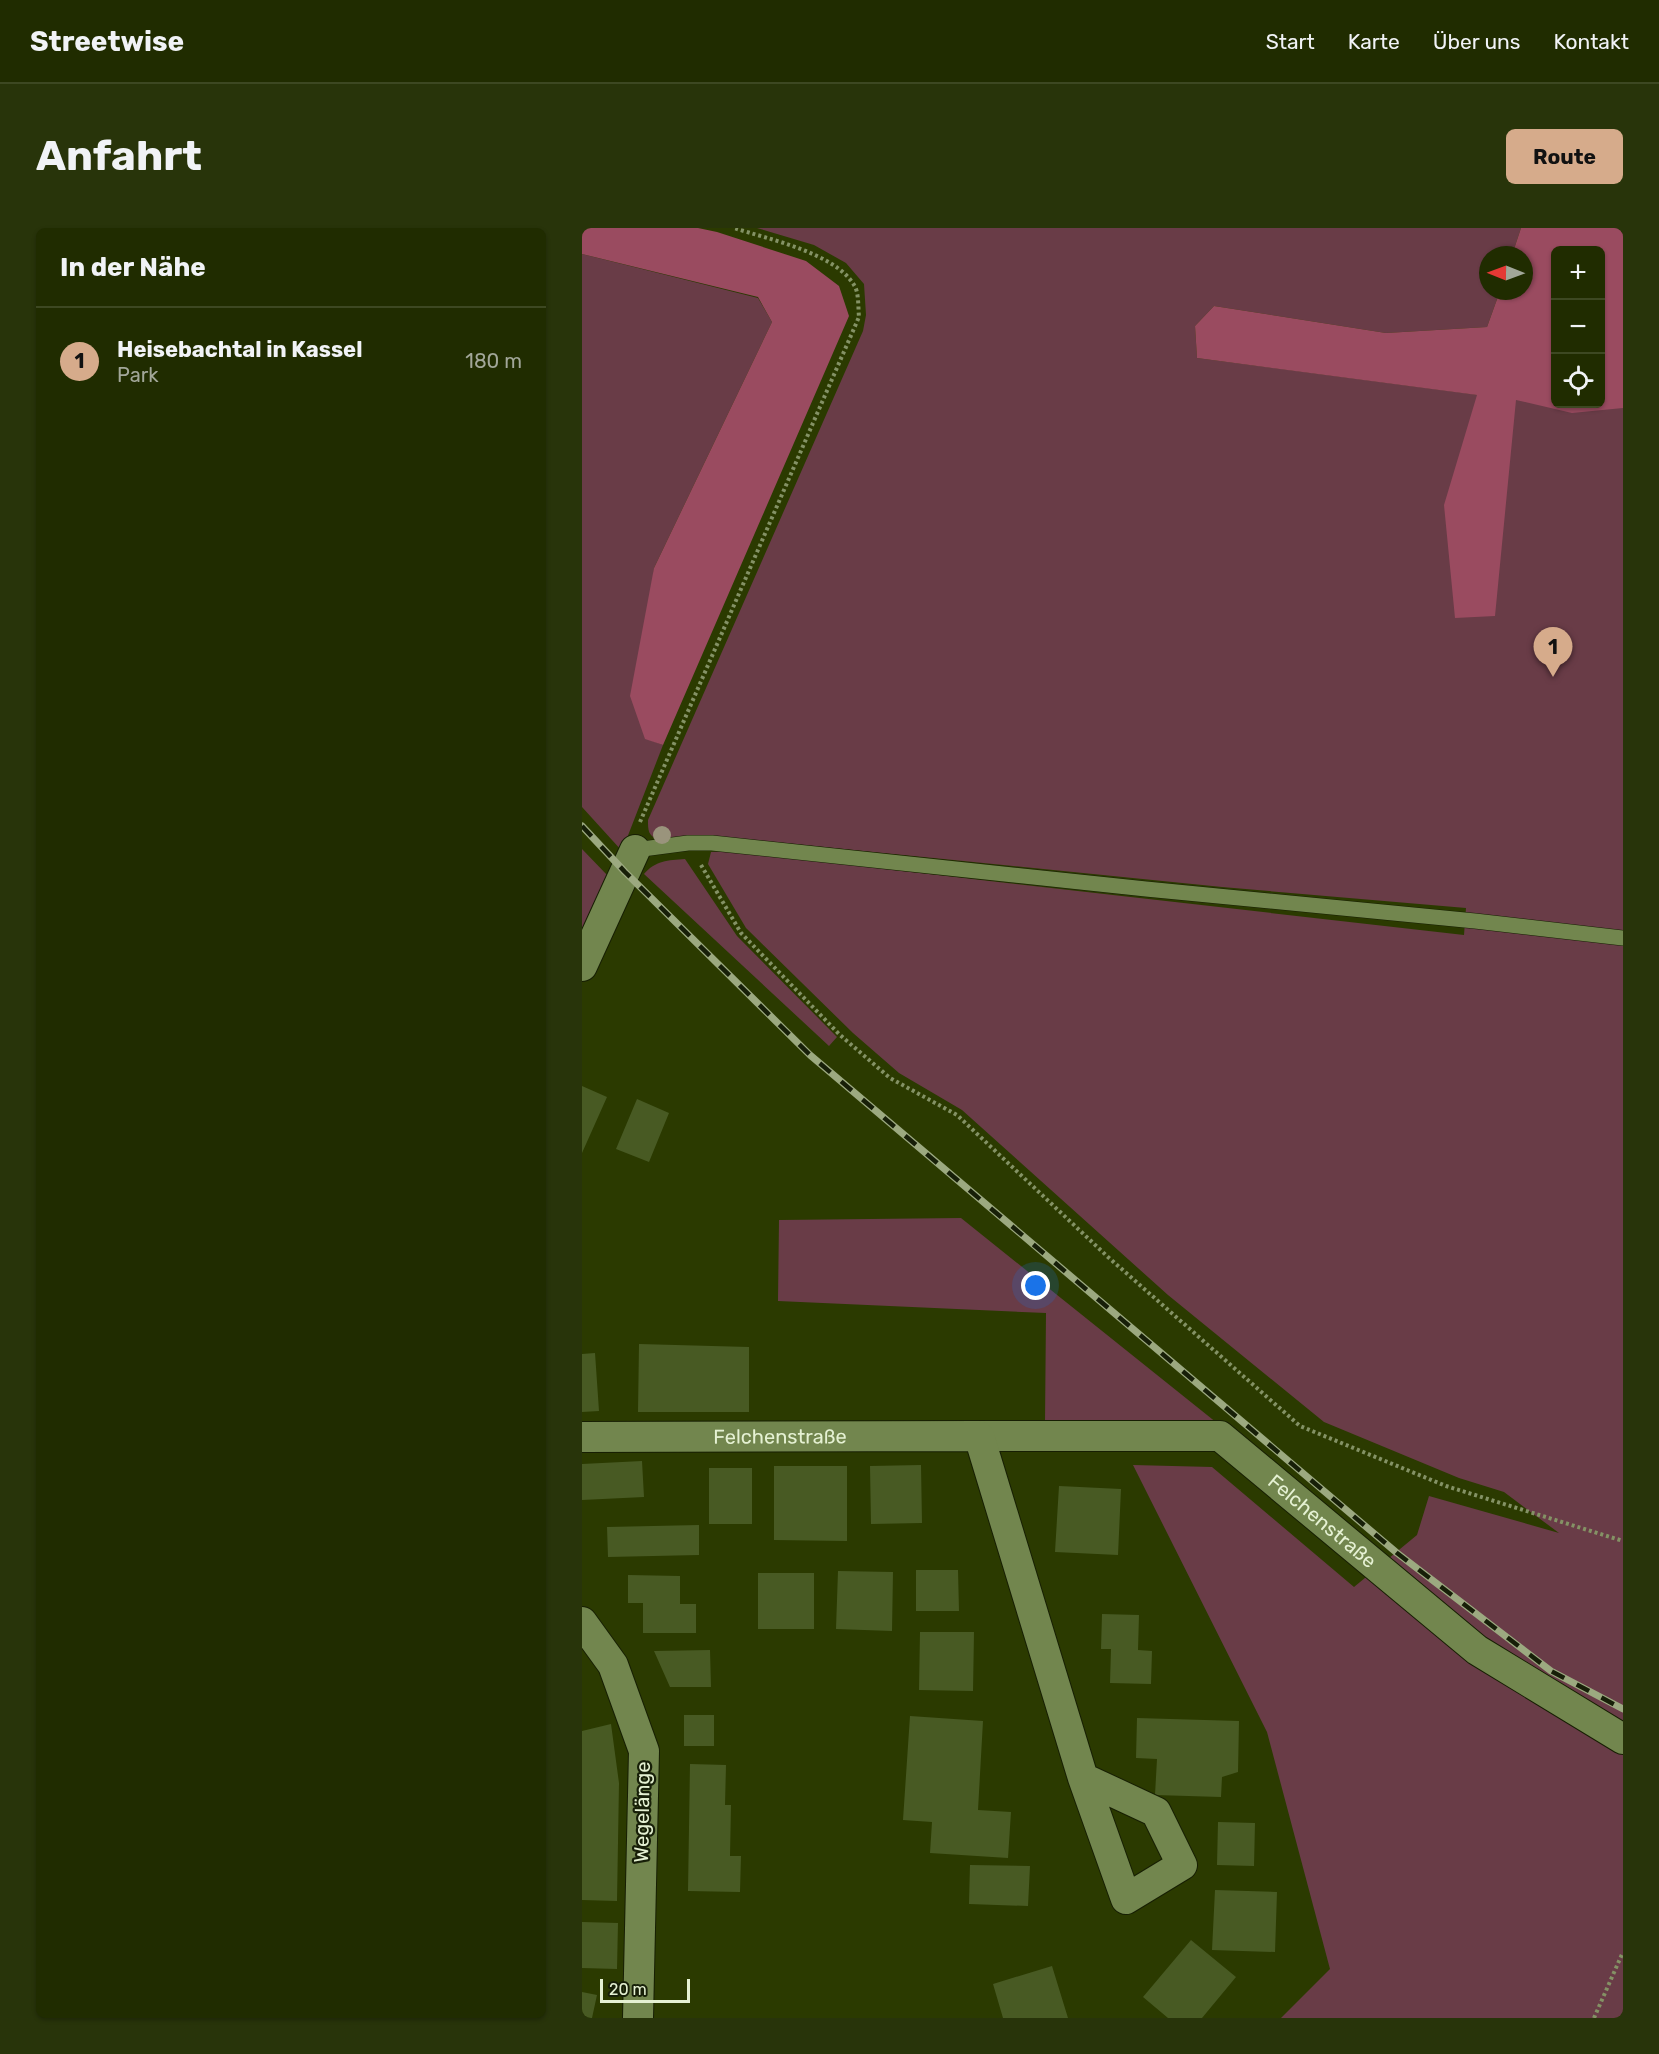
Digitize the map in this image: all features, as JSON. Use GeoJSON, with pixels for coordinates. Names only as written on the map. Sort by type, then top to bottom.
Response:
{"type":"FeatureCollection","features":[{"type":"Feature","properties":{"kind":"street"},"geometry":{"type":"LineString","coordinates":[[582,966],[635,850]]}},
{"type":"Feature","properties":{"kind":"street"},"geometry":{"type":"LineString","coordinates":[[979,1436],[1083,1778]]}},
{"type":"Feature","properties":{"kind":"street","name":"Felchenstraße"},"geometry":{"type":"LineString","coordinates":[[582,1437],[1220,1436],[1477,1650],[1623,1738]]}},
{"type":"Feature","properties":{"kind":"street","name":"Wegelänge"},"geometry":{"type":"LineString","coordinates":[[582,1622],[613,1665],[644,1750],[638,2018]]}},
{"type":"Feature","properties":{"kind":"lane"},"geometry":{"type":"LineString","coordinates":[[635,850],[688,843],[712,843],[1623,938]]}},
{"type":"Feature","properties":{"kind":"path"},"geometry":{"type":"LineString","coordinates":[[635,850],[640,820],[859,317],[856,286],[840,269],[809,252],[734,228]]}},
{"type":"Feature","properties":{"kind":"path"},"geometry":{"type":"LineString","coordinates":[[688,843],[741,933],[840,1035],[890,1078],[957,1115],[1108,1257],[1300,1426],[1446,1486],[1623,1541]]}},
{"type":"Feature","properties":{"kind":"path"},"geometry":{"type":"LineString","coordinates":[[1594,2018],[1623,1952]]}},
{"type":"Feature","properties":{"kind":"shaded area"},"geometry":{"type":"Polygon","coordinates":[[[582,228],[698,228],[806,261],[839,286],[849,316],[663,745],[645,739],[630,696],[654,568],[772,322],[758,297],[582,254],[582,228]]]}},
{"type":"Feature","properties":{"kind":"shaded area"},"geometry":{"type":"Polygon","coordinates":[[[757,228],[1521,228],[1515,246],[1479,246],[1479,300],[1497,300],[1487,327],[1386,333],[1214,306],[1195,326],[1197,358],[1502,398],[1527,300],[1533,300],[1533,278],[1546,228],[1623,228],[1623,2018],[1281,2018],[1330,1969],[1267,1732],[1133,1465],[1212,1467],[1354,1587],[1417,1535],[1429,1496],[1559,1533],[1504,1492],[1459,1478],[1324,1422],[1168,1295],[962,1110],[899,1073],[853,1033],[746,928],[708,864],[711,852],[727,851],[1464,935],[1466,908],[1222,887],[714,836],[658,839],[649,832],[648,820],[863,331],[866,315],[864,284],[846,263],[814,245],[757,228]]]}},
{"type":"Feature","properties":{"kind":"shaded area"},"geometry":{"type":"Polygon","coordinates":[[[1521,228],[1623,228],[1623,408],[1572,413],[1516,400],[1495,616],[1455,618],[1444,505],[1477,395],[1197,358],[1195,326],[1214,306],[1386,333],[1487,327],[1497,300],[1533,300],[1533,246],[1515,246],[1521,228]]]}},
{"type":"Feature","properties":{"kind":"shaded area"},"geometry":{"type":"Polygon","coordinates":[[[582,254],[758,298],[772,322],[654,568],[645,738],[663,745],[622,851],[582,807],[582,254]]]}},
{"type":"Feature","properties":{"kind":"shaded area"},"geometry":{"type":"Polygon","coordinates":[[[582,849],[608,876],[582,930],[582,849]]]}},
{"type":"Feature","properties":{"kind":"shaded area"},"geometry":{"type":"Polygon","coordinates":[[[685,859],[737,936],[837,1037],[829,1046],[644,874],[662,862],[685,859]]]}},
{"type":"Feature","properties":{"kind":"shaded area"},"geometry":{"type":"Polygon","coordinates":[[[961,1218],[1217,1423],[1045,1422],[1046,1313],[778,1301],[779,1220],[961,1218]]]}},
{"type":"Feature","properties":{"kind":"building"},"geometry":{"type":"Polygon","coordinates":[[[582,1086],[607,1097],[582,1153],[582,1086]]]}},
{"type":"Feature","properties":{"kind":"building"},"geometry":{"type":"Polygon","coordinates":[[[637,1099],[669,1113],[649,1162],[616,1149],[637,1099]]]}},
{"type":"Feature","properties":{"kind":"building"},"geometry":{"type":"Polygon","coordinates":[[[639,1344],[749,1347],[749,1412],[638,1412],[639,1344]]]}},
{"type":"Feature","properties":{"kind":"building"},"geometry":{"type":"Polygon","coordinates":[[[595,1353],[599,1411],[582,1412],[582,1354],[595,1353]]]}},
{"type":"Feature","properties":{"kind":"building"},"geometry":{"type":"Polygon","coordinates":[[[642,1461],[644,1497],[582,1500],[582,1464],[642,1461]]]}},
{"type":"Feature","properties":{"kind":"building"},"geometry":{"type":"Polygon","coordinates":[[[921,1465],[922,1523],[871,1524],[870,1466],[921,1465]]]}},
{"type":"Feature","properties":{"kind":"building"},"geometry":{"type":"Polygon","coordinates":[[[774,1466],[847,1466],[847,1541],[774,1540],[774,1466]]]}},
{"type":"Feature","properties":{"kind":"building"},"geometry":{"type":"Polygon","coordinates":[[[709,1468],[752,1468],[752,1524],[709,1524],[709,1468]]]}},
{"type":"Feature","properties":{"kind":"building"},"geometry":{"type":"Polygon","coordinates":[[[1059,1486],[1121,1489],[1118,1555],[1055,1552],[1059,1486]]]}},
{"type":"Feature","properties":{"kind":"building"},"geometry":{"type":"Polygon","coordinates":[[[699,1525],[699,1555],[608,1557],[607,1527],[699,1525]]]}},
{"type":"Feature","properties":{"kind":"building"},"geometry":{"type":"Polygon","coordinates":[[[916,1570],[958,1570],[959,1611],[916,1611],[916,1570]]]}},
{"type":"Feature","properties":{"kind":"building"},"geometry":{"type":"Polygon","coordinates":[[[838,1571],[893,1572],[892,1631],[836,1629],[838,1571]]]}},
{"type":"Feature","properties":{"kind":"building"},"geometry":{"type":"Polygon","coordinates":[[[758,1573],[814,1573],[814,1629],[758,1629],[758,1573]]]}},
{"type":"Feature","properties":{"kind":"building"},"geometry":{"type":"Polygon","coordinates":[[[628,1575],[680,1576],[680,1604],[696,1604],[696,1633],[643,1633],[643,1603],[628,1603],[628,1575]]]}},
{"type":"Feature","properties":{"kind":"building"},"geometry":{"type":"Polygon","coordinates":[[[1102,1614],[1139,1615],[1138,1650],[1152,1651],[1151,1684],[1110,1683],[1111,1649],[1101,1649],[1102,1614]]]}},
{"type":"Feature","properties":{"kind":"building"},"geometry":{"type":"Polygon","coordinates":[[[920,1632],[974,1632],[973,1691],[919,1690],[920,1632]]]}},
{"type":"Feature","properties":{"kind":"building"},"geometry":{"type":"Polygon","coordinates":[[[710,1650],[711,1687],[670,1687],[654,1651],[710,1650]]]}},
{"type":"Feature","properties":{"kind":"building"},"geometry":{"type":"Polygon","coordinates":[[[684,1715],[714,1715],[714,1746],[684,1746],[684,1715]]]}},
{"type":"Feature","properties":{"kind":"building"},"geometry":{"type":"Polygon","coordinates":[[[910,1716],[983,1721],[978,1810],[1011,1812],[1008,1858],[930,1853],[932,1822],[903,1820],[910,1716]]]}},
{"type":"Feature","properties":{"kind":"building"},"geometry":{"type":"Polygon","coordinates":[[[1137,1718],[1239,1721],[1238,1772],[1222,1777],[1221,1797],[1155,1795],[1157,1759],[1136,1758],[1137,1718]]]}},
{"type":"Feature","properties":{"kind":"building"},"geometry":{"type":"Polygon","coordinates":[[[611,1724],[619,1783],[617,1901],[582,1900],[582,1731],[611,1724]]]}},
{"type":"Feature","properties":{"kind":"building"},"geometry":{"type":"Polygon","coordinates":[[[690,1764],[726,1765],[725,1805],[731,1805],[730,1856],[741,1856],[740,1892],[688,1891],[690,1764]]]}},
{"type":"Feature","properties":{"kind":"building"},"geometry":{"type":"Polygon","coordinates":[[[1218,1822],[1255,1823],[1254,1866],[1217,1865],[1218,1822]]]}},
{"type":"Feature","properties":{"kind":"building"},"geometry":{"type":"Polygon","coordinates":[[[970,1865],[1030,1866],[1028,1906],[969,1904],[970,1865]]]}},
{"type":"Feature","properties":{"kind":"building"},"geometry":{"type":"Polygon","coordinates":[[[1215,1890],[1277,1892],[1275,1952],[1212,1950],[1215,1890]]]}},
{"type":"Feature","properties":{"kind":"building"},"geometry":{"type":"Polygon","coordinates":[[[582,1922],[618,1923],[617,1969],[582,1968],[582,1922]]]}},
{"type":"Feature","properties":{"kind":"building"},"geometry":{"type":"Polygon","coordinates":[[[1191,1940],[1236,1977],[1202,2018],[1168,2018],[1143,1997],[1191,1940]]]}},
{"type":"Feature","properties":{"kind":"building"},"geometry":{"type":"Polygon","coordinates":[[[1052,1966],[1068,2018],[1003,2018],[993,1984],[1052,1966]]]}},
{"type":"Feature","properties":{"kind":"building"},"geometry":{"type":"Polygon","coordinates":[[[582,1992],[597,1995],[592,2018],[582,2018],[582,1992]]]}},
{"type":"Feature","properties":{"kind":"railway"},"geometry":{"type":"LineString","coordinates":[[582,826],[625,872],[810,1055],[1397,1553],[1551,1671],[1623,1709]]}},
{"type":"Feature","properties":{"kind":"place","name":"Heisebachtal in Kassel"},"geometry":{"type":"Point","coordinates":[1553,677]}}]}
